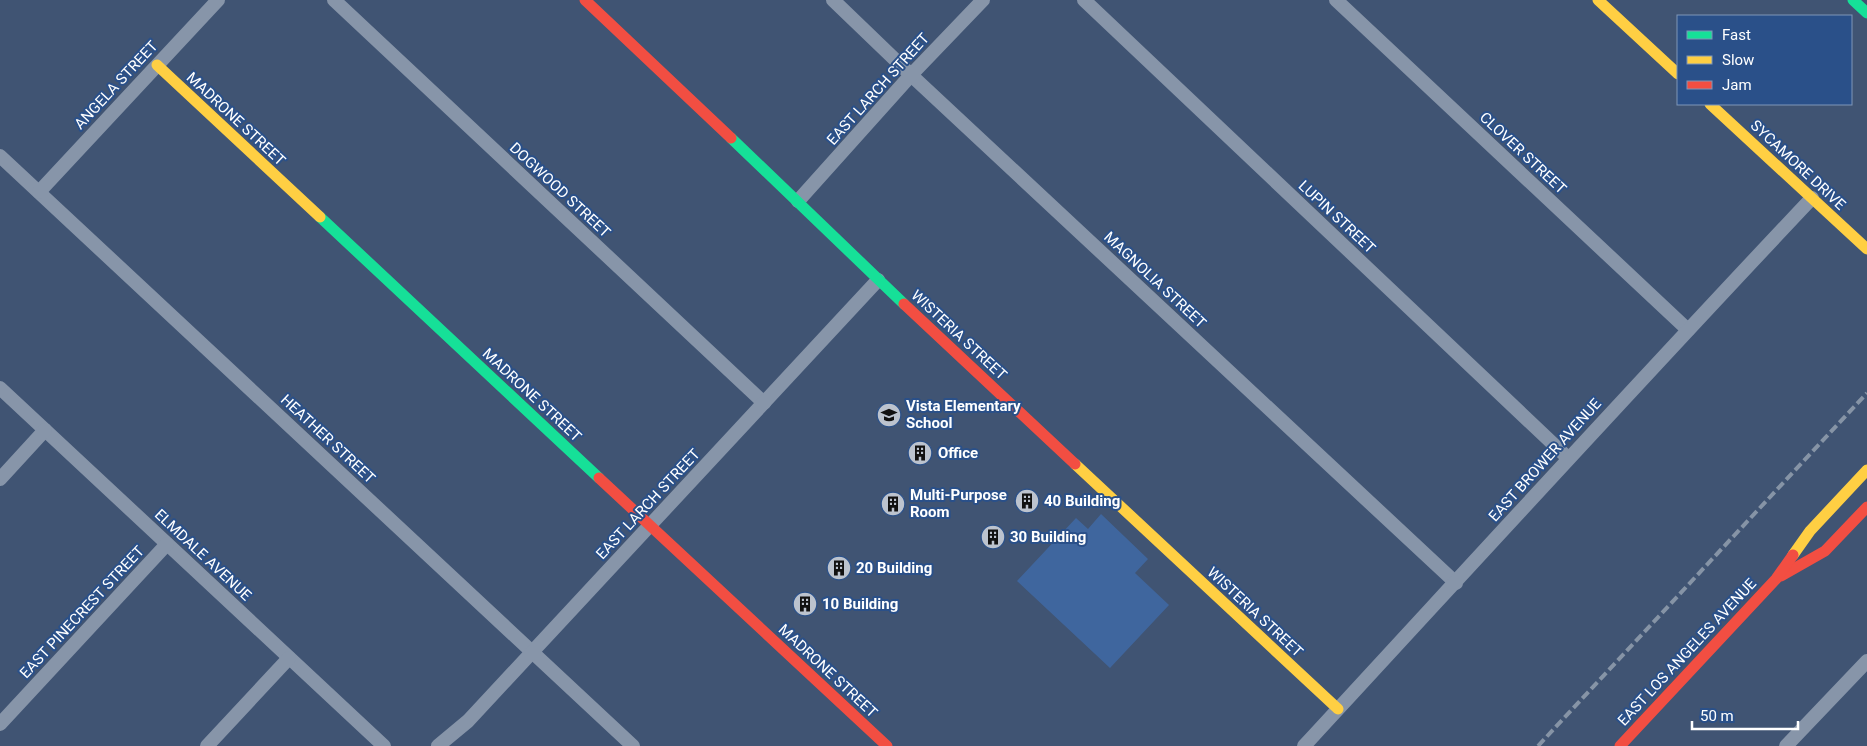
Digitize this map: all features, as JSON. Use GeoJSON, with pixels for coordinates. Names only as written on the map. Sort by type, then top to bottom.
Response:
{"type":"FeatureCollection","features":[{"type":"Feature","properties":{"kind":"street","name":"ANGELA STREET"},"geometry":{"type":"LineString","coordinates":[[39,192],[218,0]]}},
{"type":"Feature","properties":{"kind":"street","name":"DOGWOOD STREET"},"geometry":{"type":"LineString","coordinates":[[334,0],[764,403]]}},
{"type":"Feature","properties":{"kind":"street","name":"WISTERIA STREET"},"geometry":{"type":"LineString","coordinates":[[585,0],[798,201],[878,280],[1338,709]]}},
{"type":"Feature","properties":{"kind":"street","name":"MAGNOLIA STREET"},"geometry":{"type":"LineString","coordinates":[[833,0],[1456,583]]}},
{"type":"Feature","properties":{"kind":"street","name":"EAST LARCH STREET"},"geometry":{"type":"LineString","coordinates":[[798,201],[911,75],[983,0]]}},
{"type":"Feature","properties":{"kind":"street","name":"LUPIN STREET"},"geometry":{"type":"LineString","coordinates":[[1084,0],[1568,458]]}},
{"type":"Feature","properties":{"kind":"street","name":"CLOVER STREET"},"geometry":{"type":"LineString","coordinates":[[1336,0],[1688,330]]}},
{"type":"Feature","properties":{"kind":"street"},"geometry":{"type":"LineString","coordinates":[[1598,0],[1677,73]]}},
{"type":"Feature","properties":{"kind":"street"},"geometry":{"type":"LineString","coordinates":[[1853,0],[1867,13]]}},
{"type":"Feature","properties":{"kind":"street","name":"MADRONE STREET"},"geometry":{"type":"LineString","coordinates":[[157,66],[887,746]]}},
{"type":"Feature","properties":{"kind":"street","name":"SYCAMORE DRIVE"},"geometry":{"type":"LineString","coordinates":[[1711,105],[1812,198],[1866,251]]}},
{"type":"Feature","properties":{"kind":"street","name":"HEATHER STREET"},"geometry":{"type":"LineString","coordinates":[[0,156],[633,746]]}},
{"type":"Feature","properties":{"kind":"street","name":"EAST BROWER AVENUE"},"geometry":{"type":"LineString","coordinates":[[1304,746],[1456,583],[1568,458],[1812,198]]}},
{"type":"Feature","properties":{"kind":"street","name":"EAST LARCH STREET"},"geometry":{"type":"LineString","coordinates":[[438,746],[468,721],[878,280]]}},
{"type":"Feature","properties":{"kind":"street","name":"ELMDALE AVENUE"},"geometry":{"type":"LineString","coordinates":[[0,388],[384,746]]}},
{"type":"Feature","properties":{"kind":"street"},"geometry":{"type":"LineString","coordinates":[[0,479],[45,430]]}},
{"type":"Feature","properties":{"kind":"street","name":"EAST LOS ANGELES AVENUE"},"geometry":{"type":"LineString","coordinates":[[1620,746],[1776,579],[1810,531],[1867,470]]}},
{"type":"Feature","properties":{"kind":"street","name":"EAST LOS ANGELES AVENUE"},"geometry":{"type":"LineString","coordinates":[[1776,579],[1825,551],[1867,507]]}},
{"type":"Feature","properties":{"kind":"street","name":"EAST PINECREST STREET"},"geometry":{"type":"LineString","coordinates":[[0,724],[167,544]]}},
{"type":"Feature","properties":{"kind":"street"},"geometry":{"type":"LineString","coordinates":[[207,746],[289,658]]}},
{"type":"Feature","properties":{"kind":"street"},"geometry":{"type":"LineString","coordinates":[[1786,746],[1867,661]]}},
{"type":"Feature","properties":{"kind":"shaded area"},"geometry":{"type":"Polygon","coordinates":[[[1101,514],[1148,559],[1135,573],[1169,605],[1110,668],[1017,581],[1076,518],[1088,529],[1101,514]]]}},
{"type":"Feature","properties":{"kind":"railway"},"geometry":{"type":"LineString","coordinates":[[1538,746],[1867,393]]}},
{"type":"Feature","properties":{"kind":"traffic: fast"},"geometry":{"type":"LineString","coordinates":[[1853,0],[1867,13]]}},
{"type":"Feature","properties":{"kind":"traffic: fast"},"geometry":{"type":"LineString","coordinates":[[731,138],[904,304]]}},
{"type":"Feature","properties":{"kind":"traffic: fast"},"geometry":{"type":"LineString","coordinates":[[320,217],[599,478]]}},
{"type":"Feature","properties":{"kind":"traffic: slow"},"geometry":{"type":"LineString","coordinates":[[1598,0],[1677,73]]}},
{"type":"Feature","properties":{"kind":"traffic: slow"},"geometry":{"type":"LineString","coordinates":[[157,65],[320,217]]}},
{"type":"Feature","properties":{"kind":"traffic: slow"},"geometry":{"type":"LineString","coordinates":[[1711,105],[1867,249]]}},
{"type":"Feature","properties":{"kind":"traffic: slow"},"geometry":{"type":"LineString","coordinates":[[1075,464],[1338,709]]}},
{"type":"Feature","properties":{"kind":"traffic: slow"},"geometry":{"type":"LineString","coordinates":[[1793,555],[1810,531],[1867,470]]}},
{"type":"Feature","properties":{"kind":"traffic: jam"},"geometry":{"type":"LineString","coordinates":[[585,0],[731,138]]}},
{"type":"Feature","properties":{"kind":"traffic: jam"},"geometry":{"type":"LineString","coordinates":[[904,304],[1075,464]]}},
{"type":"Feature","properties":{"kind":"traffic: jam"},"geometry":{"type":"LineString","coordinates":[[599,478],[887,746]]}},
{"type":"Feature","properties":{"kind":"traffic: jam"},"geometry":{"type":"LineString","coordinates":[[1781,576],[1825,551],[1867,507]]}},
{"type":"Feature","properties":{"kind":"traffic: jam"},"geometry":{"type":"LineString","coordinates":[[1620,746],[1776,579],[1793,555]]}},
{"type":"Feature","properties":{"kind":"place","name":"Vista Elementary School"},"geometry":{"type":"Point","coordinates":[889,415]}},
{"type":"Feature","properties":{"kind":"place","name":"Office"},"geometry":{"type":"Point","coordinates":[920,453]}},
{"type":"Feature","properties":{"kind":"place","name":"40 Building"},"geometry":{"type":"Point","coordinates":[1027,501]}},
{"type":"Feature","properties":{"kind":"place","name":"Multi-Purpose Room"},"geometry":{"type":"Point","coordinates":[893,504]}},
{"type":"Feature","properties":{"kind":"place","name":"30 Building"},"geometry":{"type":"Point","coordinates":[993,537]}},
{"type":"Feature","properties":{"kind":"place","name":"20 Building"},"geometry":{"type":"Point","coordinates":[839,568]}},
{"type":"Feature","properties":{"kind":"place","name":"10 Building"},"geometry":{"type":"Point","coordinates":[805,604]}}]}
